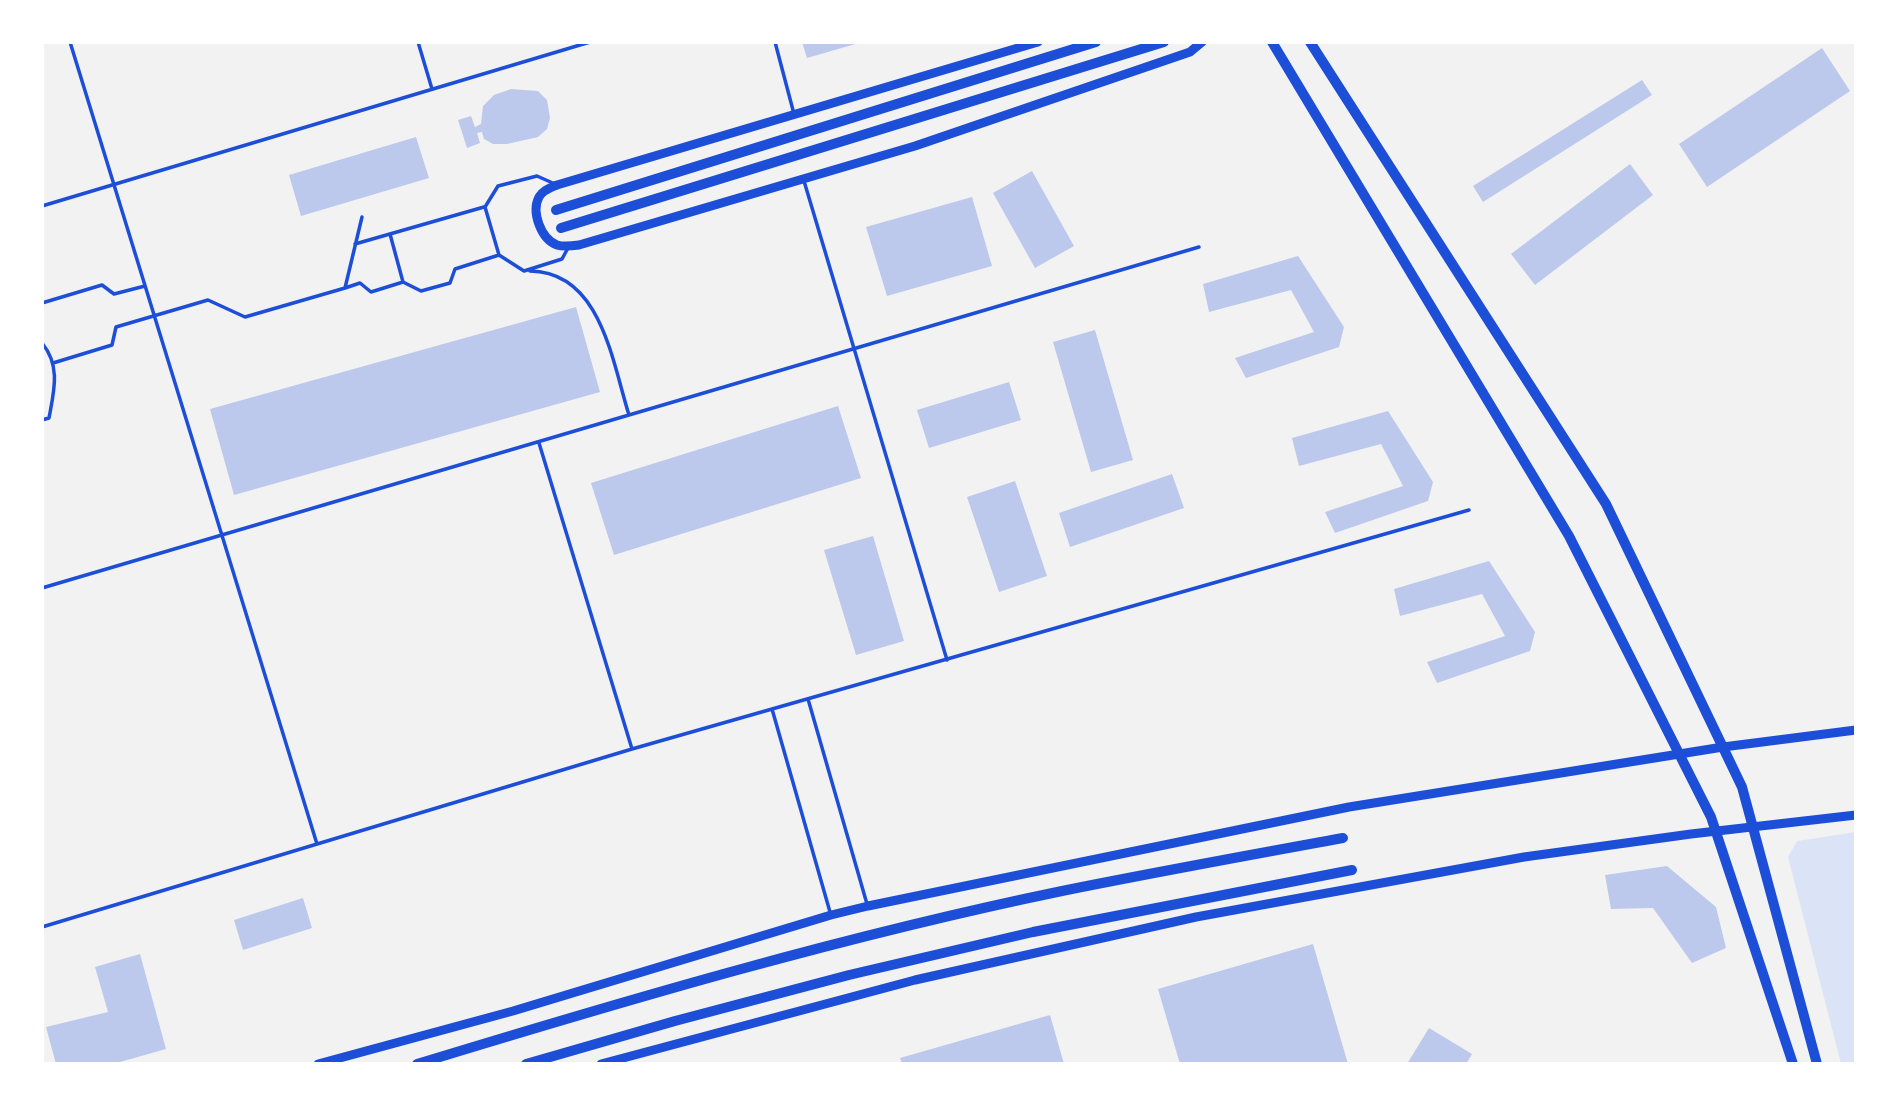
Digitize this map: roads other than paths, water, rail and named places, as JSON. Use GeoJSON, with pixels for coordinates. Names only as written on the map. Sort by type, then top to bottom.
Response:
{"type":"FeatureCollection","features":[{"type":"Feature","properties":{"kind":"main road"},"geometry":{"type":"LineString","coordinates":[[556,210],[1096,42]]}},
{"type":"Feature","properties":{"kind":"main road"},"geometry":{"type":"LineString","coordinates":[[561,228],[1164,42]]}},
{"type":"Feature","properties":{"kind":"main road"},"geometry":{"type":"LineString","coordinates":[[1272,42],[1569,536],[1711,817],[1793,1064]]}},
{"type":"Feature","properties":{"kind":"main road"},"geometry":{"type":"LineString","coordinates":[[1310,42],[1606,504],[1742,787],[1817,1064]]}},
{"type":"Feature","properties":{"kind":"main road"},"geometry":{"type":"LineString","coordinates":[[417,1064],[531,1029],[849,941],[1060,891],[1343,838]]}},
{"type":"Feature","properties":{"kind":"main road"},"geometry":{"type":"LineString","coordinates":[[526,1064],[675,1021],[862,972],[1033,932],[1352,870]]}},
{"type":"Feature","properties":{"kind":"street"},"geometry":{"type":"LineString","coordinates":[[1038,42],[557,185],[544,191],[538,198],[537,220],[548,239],[555,245],[579,245],[915,146],[1190,52],[1202,42]]}},
{"type":"Feature","properties":{"kind":"street"},"geometry":{"type":"LineString","coordinates":[[318,1064],[513,1011],[868,906],[1349,807],[1723,747],[1856,730]]}},
{"type":"Feature","properties":{"kind":"street"},"geometry":{"type":"LineString","coordinates":[[601,1064],[915,980],[1196,917],[1524,857],[1856,815]]}},
{"type":"Feature","properties":{"kind":"lane"},"geometry":{"type":"LineString","coordinates":[[70,42],[317,844]]}},
{"type":"Feature","properties":{"kind":"lane"},"geometry":{"type":"LineString","coordinates":[[418,42],[432,89]]}},
{"type":"Feature","properties":{"kind":"lane"},"geometry":{"type":"LineString","coordinates":[[42,206],[590,42]]}},
{"type":"Feature","properties":{"kind":"lane"},"geometry":{"type":"LineString","coordinates":[[775,42],[795,116]]}},
{"type":"Feature","properties":{"kind":"lane"},"geometry":{"type":"LineString","coordinates":[[355,244],[485,207],[498,186],[537,176],[557,185]]}},
{"type":"Feature","properties":{"kind":"lane"},"geometry":{"type":"LineString","coordinates":[[803,179],[947,660]]}},
{"type":"Feature","properties":{"kind":"lane"},"geometry":{"type":"LineString","coordinates":[[485,207],[499,255],[524,271],[546,271],[561,277],[578,290],[595,312],[629,415]]}},
{"type":"Feature","properties":{"kind":"lane"},"geometry":{"type":"LineString","coordinates":[[345,288],[362,217]]}},
{"type":"Feature","properties":{"kind":"lane"},"geometry":{"type":"LineString","coordinates":[[390,234],[403,282]]}},
{"type":"Feature","properties":{"kind":"lane"},"geometry":{"type":"LineString","coordinates":[[524,271],[562,259],[569,246]]}},
{"type":"Feature","properties":{"kind":"lane"},"geometry":{"type":"LineString","coordinates":[[42,588],[1199,247]]}},
{"type":"Feature","properties":{"kind":"lane"},"geometry":{"type":"LineString","coordinates":[[53,363],[112,345],[116,327],[208,300],[245,317],[360,283],[370,292],[403,282],[421,291],[450,283],[455,269],[499,255]]}},
{"type":"Feature","properties":{"kind":"lane"},"geometry":{"type":"LineString","coordinates":[[42,303],[102,285],[114,294],[145,286]]}},
{"type":"Feature","properties":{"kind":"lane"},"geometry":{"type":"LineString","coordinates":[[42,343],[53,363],[55,386],[49,418],[42,420]]}},
{"type":"Feature","properties":{"kind":"lane"},"geometry":{"type":"LineString","coordinates":[[539,442],[632,749]]}},
{"type":"Feature","properties":{"kind":"lane"},"geometry":{"type":"LineString","coordinates":[[42,927],[632,749],[1469,510]]}},
{"type":"Feature","properties":{"kind":"lane"},"geometry":{"type":"LineString","coordinates":[[808,699],[868,906]]}},
{"type":"Feature","properties":{"kind":"lane"},"geometry":{"type":"LineString","coordinates":[[772,709],[831,915]]}}]}
